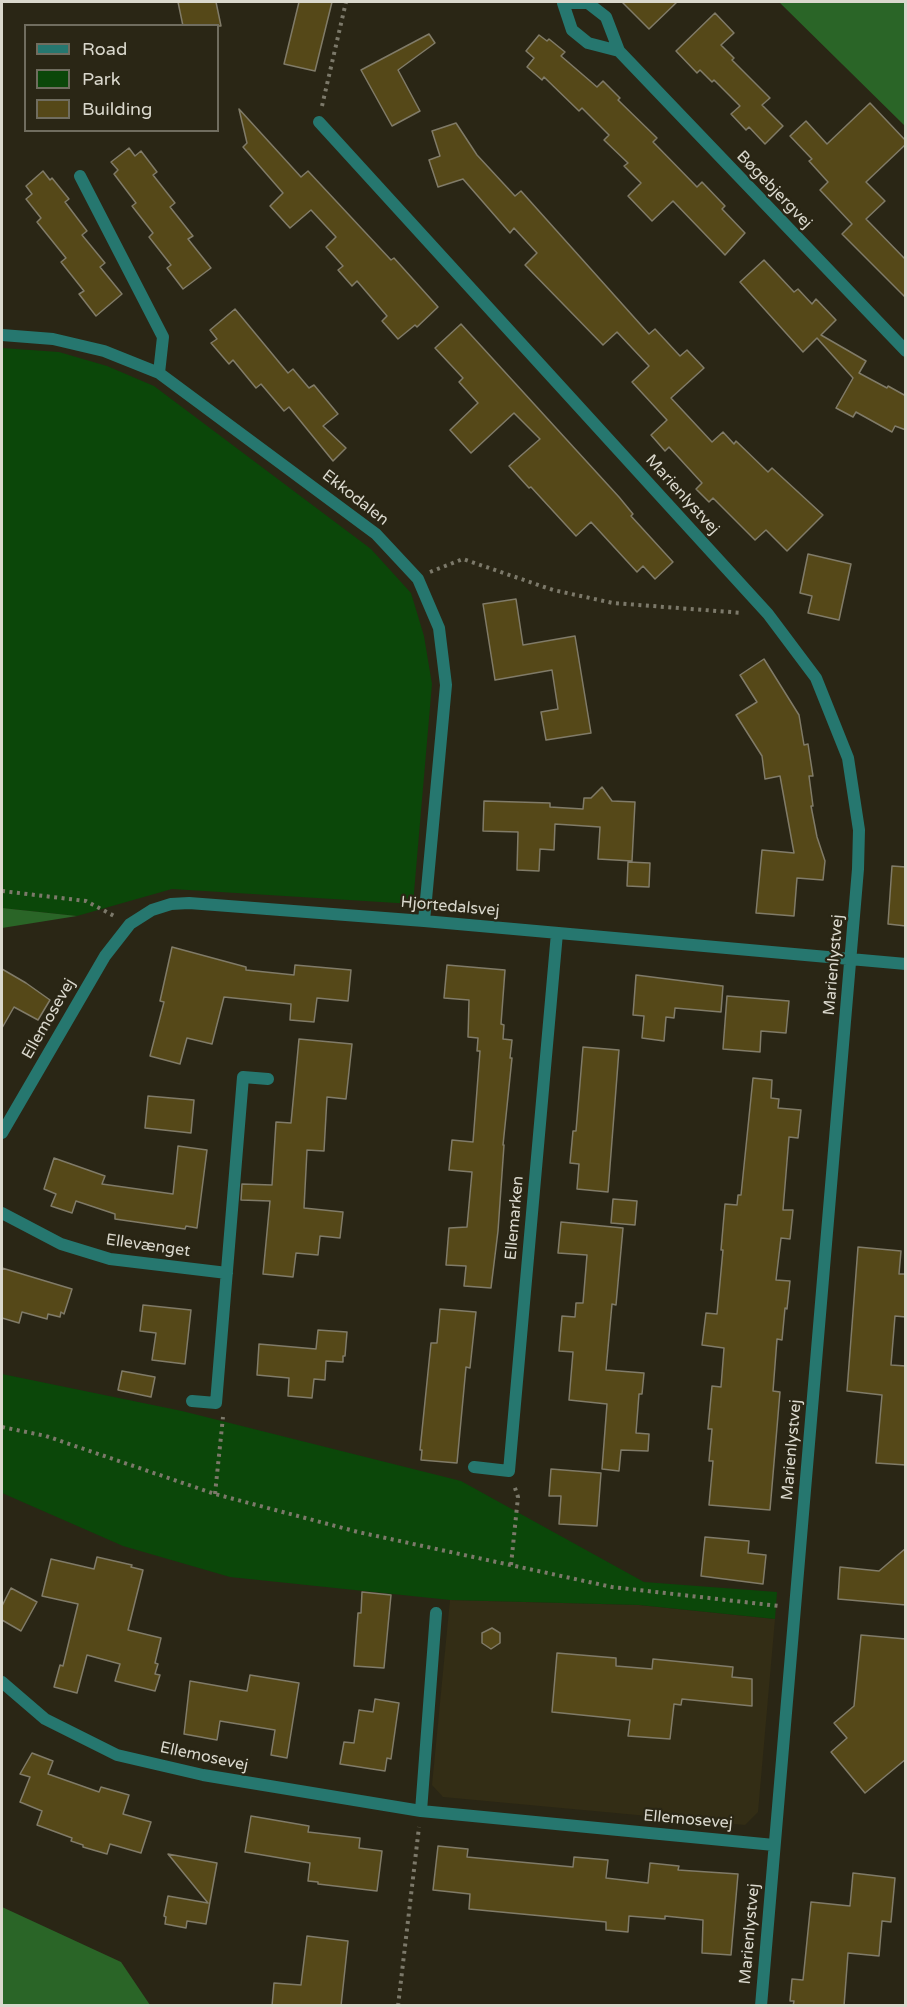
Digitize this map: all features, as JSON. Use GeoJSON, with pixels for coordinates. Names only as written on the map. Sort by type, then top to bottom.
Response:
{"type":"FeatureCollection","features":[{"type":"Feature","properties":{"kind":"street","name":"Bøgebjergvej"},"geometry":{"type":"LineString","coordinates":[[619,51],[588,43],[572,30],[562,2],[588,3],[606,17],[619,51],[906,351]]}},
{"type":"Feature","properties":{"kind":"street","name":"Marienlystvej"},"geometry":{"type":"LineString","coordinates":[[319,122],[768,614],[816,678],[848,758],[859,830],[851,960],[761,2006]]}},
{"type":"Feature","properties":{"kind":"street"},"geometry":{"type":"LineString","coordinates":[[80,176],[163,337],[159,373]]}},
{"type":"Feature","properties":{"kind":"street","name":"Ekkodalen"},"geometry":{"type":"LineString","coordinates":[[2,335],[53,339],[104,351],[159,373],[376,534],[418,579],[439,628],[446,685],[424,921]]}},
{"type":"Feature","properties":{"kind":"street","name":"Hjortedalsvej"},"geometry":{"type":"LineString","coordinates":[[130,924],[152,910],[171,904],[189,903],[424,921],[906,964]]}},
{"type":"Feature","properties":{"kind":"street","name":"Ellemosevej"},"geometry":{"type":"LineString","coordinates":[[2,1133],[105,956],[130,924]]}},
{"type":"Feature","properties":{"kind":"street","name":"Ellemarken"},"geometry":{"type":"LineString","coordinates":[[509,1471],[556,933]]}},
{"type":"Feature","properties":{"kind":"street"},"geometry":{"type":"LineString","coordinates":[[192,1401],[216,1403],[243,1077],[268,1080]]}},
{"type":"Feature","properties":{"kind":"street","name":"Ellevænget"},"geometry":{"type":"LineString","coordinates":[[2,1213],[61,1244],[110,1259],[227,1273]]}},
{"type":"Feature","properties":{"kind":"street"},"geometry":{"type":"LineString","coordinates":[[474,1467],[509,1471]]}},
{"type":"Feature","properties":{"kind":"street"},"geometry":{"type":"LineString","coordinates":[[420,1811],[436,1613]]}},
{"type":"Feature","properties":{"kind":"street","name":"Ellemosevej"},"geometry":{"type":"LineString","coordinates":[[2,1682],[45,1719],[117,1755],[203,1775],[420,1811],[774,1845]]}},
{"type":"Feature","properties":{"kind":"path"},"geometry":{"type":"LineString","coordinates":[[319,122],[346,2]]}},
{"type":"Feature","properties":{"kind":"path"},"geometry":{"type":"LineString","coordinates":[[418,579],[463,559],[554,590],[613,603],[768,614]]}},
{"type":"Feature","properties":{"kind":"path"},"geometry":{"type":"LineString","coordinates":[[2,891],[86,901],[130,924]]}},
{"type":"Feature","properties":{"kind":"path"},"geometry":{"type":"LineString","coordinates":[[215,1494],[224,1420],[216,1403]]}},
{"type":"Feature","properties":{"kind":"path"},"geometry":{"type":"LineString","coordinates":[[2,1427],[46,1436],[215,1494],[358,1532],[612,1587],[795,1608]]}},
{"type":"Feature","properties":{"kind":"path"},"geometry":{"type":"LineString","coordinates":[[509,1471],[518,1497],[511,1565]]}},
{"type":"Feature","properties":{"kind":"path"},"geometry":{"type":"LineString","coordinates":[[398,2006],[420,1811]]}},
{"type":"Feature","properties":{"kind":"shaded area"},"geometry":{"type":"Polygon","coordinates":[[[450,1600],[639,1605],[775,1619],[758,1812],[745,1825],[443,1797],[432,1785],[450,1600]]]}},
{"type":"Feature","properties":{"kind":"green space"},"geometry":{"type":"Polygon","coordinates":[[[779,2],[905,2],[905,126],[779,2]]]}},
{"type":"Feature","properties":{"kind":"green space"},"geometry":{"type":"Polygon","coordinates":[[[2,348],[59,352],[107,366],[154,386],[371,549],[411,593],[424,636],[432,684],[413,904],[172,889],[77,916],[2,908],[2,348]]]}},
{"type":"Feature","properties":{"kind":"green space"},"geometry":{"type":"Polygon","coordinates":[[[2,908],[77,916],[2,928],[2,908]]]}},
{"type":"Feature","properties":{"kind":"green space"},"geometry":{"type":"Polygon","coordinates":[[[2,1374],[182,1411],[461,1481],[644,1582],[777,1592],[775,1619],[639,1605],[450,1600],[230,1577],[123,1546],[2,1493],[2,1374]]]}},
{"type":"Feature","properties":{"kind":"green space"},"geometry":{"type":"Polygon","coordinates":[[[2,1907],[121,1962],[150,2005],[2,2005],[2,1907]]]}},
{"type":"Feature","properties":{"kind":"building"},"geometry":{"type":"Polygon","coordinates":[[[178,2],[216,2],[221,26],[219,24],[183,24],[178,2]]]}},
{"type":"Feature","properties":{"kind":"building"},"geometry":{"type":"Polygon","coordinates":[[[299,2],[332,2],[315,71],[284,64],[299,2]]]}},
{"type":"Feature","properties":{"kind":"building"},"geometry":{"type":"Polygon","coordinates":[[[622,2],[677,2],[649,29],[622,2]]]}},
{"type":"Feature","properties":{"kind":"building"},"geometry":{"type":"Polygon","coordinates":[[[715,13],[734,33],[721,45],[734,58],[732,60],[770,98],[762,105],[783,126],[765,144],[749,127],[746,130],[731,114],[740,106],[714,80],[712,82],[700,70],[697,73],[676,51],[715,13]]]}},
{"type":"Feature","properties":{"kind":"building"},"geometry":{"type":"Polygon","coordinates":[[[429,34],[435,43],[398,70],[420,111],[392,126],[361,70],[429,34]]]}},
{"type":"Feature","properties":{"kind":"building"},"geometry":{"type":"Polygon","coordinates":[[[539,35],[547,41],[549,39],[565,52],[561,56],[597,87],[603,81],[620,98],[618,100],[657,138],[653,142],[697,187],[702,182],[725,206],[722,209],[745,233],[725,255],[673,201],[652,221],[628,196],[641,183],[624,166],[628,163],[604,140],[609,135],[582,108],[579,111],[544,77],[542,80],[527,67],[534,58],[526,51],[539,35]]]}},
{"type":"Feature","properties":{"kind":"building"},"geometry":{"type":"Polygon","coordinates":[[[870,103],[906,141],[906,144],[866,182],[885,201],[866,219],[906,260],[906,298],[842,234],[852,224],[820,190],[828,182],[809,161],[812,159],[790,136],[806,121],[827,144],[870,103]]]}},
{"type":"Feature","properties":{"kind":"building"},"geometry":{"type":"Polygon","coordinates":[[[239,109],[301,177],[308,171],[391,260],[394,258],[438,307],[417,327],[415,325],[398,339],[382,321],[387,316],[357,281],[352,286],[338,270],[343,266],[326,247],[336,237],[311,210],[290,228],[270,206],[283,193],[243,147],[247,143],[239,109]]]}},
{"type":"Feature","properties":{"kind":"building"},"geometry":{"type":"Polygon","coordinates":[[[456,123],[477,155],[515,196],[521,191],[649,334],[655,329],[680,356],[687,350],[704,368],[671,398],[712,442],[723,432],[734,444],[736,441],[768,472],[772,468],[823,515],[787,551],[766,530],[755,540],[713,498],[709,502],[696,489],[702,483],[669,447],[665,451],[651,435],[667,420],[632,382],[649,366],[617,332],[603,345],[525,265],[537,253],[514,228],[510,233],[463,179],[438,187],[429,160],[440,156],[432,131],[456,123]]]}},
{"type":"Feature","properties":{"kind":"building"},"geometry":{"type":"Polygon","coordinates":[[[129,148],[135,156],[141,151],[157,172],[153,175],[175,203],[170,207],[193,236],[188,239],[211,268],[183,289],[167,268],[171,265],[149,237],[153,233],[132,206],[136,203],[114,174],[118,170],[111,162],[129,148]]]}},
{"type":"Feature","properties":{"kind":"building"},"geometry":{"type":"Polygon","coordinates":[[[43,171],[50,180],[52,178],[69,199],[65,202],[87,231],[82,235],[105,263],[100,267],[122,294],[96,316],[79,294],[84,291],[61,262],[66,258],[37,222],[41,218],[26,199],[32,194],[26,186],[43,171]]]}},
{"type":"Feature","properties":{"kind":"building"},"geometry":{"type":"Polygon","coordinates":[[[764,260],[794,292],[798,289],[812,304],[816,299],[836,320],[821,335],[866,361],[859,373],[906,396],[906,430],[895,426],[892,432],[856,412],[853,417],[836,408],[853,378],[817,338],[803,352],[740,282],[764,260]]]}},
{"type":"Feature","properties":{"kind":"building"},"geometry":{"type":"Polygon","coordinates":[[[235,309],[288,373],[293,369],[309,388],[314,385],[338,414],[323,426],[346,448],[333,461],[289,407],[284,411],[261,384],[256,388],[233,360],[229,364],[211,343],[217,339],[210,330],[235,309]]]}},
{"type":"Feature","properties":{"kind":"building"},"geometry":{"type":"Polygon","coordinates":[[[461,324],[619,497],[633,514],[631,516],[673,562],[655,579],[643,566],[637,572],[591,522],[576,536],[509,466],[540,439],[514,413],[471,453],[450,430],[478,403],[459,382],[463,378],[435,348],[461,324]]]}},
{"type":"Feature","properties":{"kind":"building"},"geometry":{"type":"Polygon","coordinates":[[[808,554],[851,564],[839,620],[808,613],[812,596],[800,593],[808,554]]]}},
{"type":"Feature","properties":{"kind":"building"},"geometry":{"type":"Polygon","coordinates":[[[516,599],[523,645],[575,636],[591,733],[546,740],[541,712],[558,709],[552,670],[495,680],[483,604],[516,599]]]}},
{"type":"Feature","properties":{"kind":"building"},"geometry":{"type":"Polygon","coordinates":[[[764,659],[799,715],[804,745],[808,744],[813,776],[809,776],[813,806],[811,806],[817,837],[825,861],[823,880],[797,878],[794,916],[756,913],[762,850],[794,853],[780,776],[765,779],[762,756],[736,715],[757,702],[740,675],[764,659]]]}},
{"type":"Feature","properties":{"kind":"building"},"geometry":{"type":"Polygon","coordinates":[[[602,787],[612,801],[635,802],[632,861],[598,859],[600,827],[555,824],[554,850],[540,849],[539,871],[517,870],[518,832],[483,831],[484,801],[550,803],[550,807],[583,809],[584,798],[591,798],[602,787]]]}},
{"type":"Feature","properties":{"kind":"building"},"geometry":{"type":"Polygon","coordinates":[[[628,862],[650,863],[649,887],[627,886],[628,862]]]}},
{"type":"Feature","properties":{"kind":"building"},"geometry":{"type":"Polygon","coordinates":[[[892,866],[906,867],[906,926],[888,924],[892,866]]]}},
{"type":"Feature","properties":{"kind":"building"},"geometry":{"type":"Polygon","coordinates":[[[172,947],[246,967],[246,970],[294,975],[295,965],[351,970],[348,1001],[317,998],[314,1022],[290,1020],[291,1004],[224,997],[212,1044],[187,1038],[180,1064],[150,1056],[164,1002],[160,1001],[172,947]]]}},
{"type":"Feature","properties":{"kind":"building"},"geometry":{"type":"Polygon","coordinates":[[[447,965],[505,970],[501,1024],[504,1025],[503,1039],[512,1040],[510,1058],[512,1058],[491,1288],[464,1286],[466,1266],[446,1265],[449,1228],[467,1227],[472,1172],[449,1170],[452,1140],[473,1142],[480,1051],[477,1051],[478,1038],[468,1037],[469,1000],[444,998],[447,965]]]}},
{"type":"Feature","properties":{"kind":"building"},"geometry":{"type":"Polygon","coordinates":[[[2,969],[50,1000],[38,1020],[14,1007],[2,1028],[2,969]]]}},
{"type":"Feature","properties":{"kind":"building"},"geometry":{"type":"Polygon","coordinates":[[[636,975],[723,986],[721,1012],[675,1008],[674,1018],[666,1017],[664,1041],[642,1038],[644,1016],[633,1015],[636,975]]]}},
{"type":"Feature","properties":{"kind":"building"},"geometry":{"type":"Polygon","coordinates":[[[727,996],[789,1001],[786,1033],[761,1031],[760,1052],[723,1049],[727,996]]]}},
{"type":"Feature","properties":{"kind":"building"},"geometry":{"type":"Polygon","coordinates":[[[299,1039],[352,1044],[346,1099],[327,1097],[324,1151],[307,1150],[304,1208],[343,1212],[340,1238],[320,1236],[318,1255],[296,1253],[293,1277],[263,1274],[270,1201],[241,1200],[242,1184],[272,1185],[276,1122],[291,1123],[299,1039]]]}},
{"type":"Feature","properties":{"kind":"building"},"geometry":{"type":"Polygon","coordinates":[[[583,1047],[619,1050],[608,1192],[577,1189],[579,1164],[570,1163],[573,1131],[576,1131],[583,1047]]]}},
{"type":"Feature","properties":{"kind":"building"},"geometry":{"type":"Polygon","coordinates":[[[753,1078],[772,1080],[771,1098],[779,1099],[778,1108],[801,1110],[798,1138],[789,1137],[783,1210],[793,1210],[790,1239],[781,1238],[776,1280],[790,1281],[782,1340],[777,1339],[773,1391],[780,1392],[770,1510],[709,1505],[713,1461],[709,1461],[712,1429],[708,1429],[712,1386],[721,1387],[724,1348],[702,1345],[706,1313],[717,1314],[725,1204],[737,1205],[738,1195],[741,1195],[753,1078]]]}},
{"type":"Feature","properties":{"kind":"building"},"geometry":{"type":"Polygon","coordinates":[[[148,1096],[194,1100],[191,1133],[145,1128],[148,1096]]]}},
{"type":"Feature","properties":{"kind":"building"},"geometry":{"type":"Polygon","coordinates":[[[178,1146],[207,1150],[197,1228],[186,1226],[185,1229],[115,1219],[115,1214],[76,1201],[72,1213],[51,1206],[56,1194],[44,1189],[54,1158],[105,1176],[102,1184],[173,1194],[178,1146]]]}},
{"type":"Feature","properties":{"kind":"building"},"geometry":{"type":"Polygon","coordinates":[[[613,1199],[637,1201],[635,1225],[611,1223],[613,1199]]]}},
{"type":"Feature","properties":{"kind":"building"},"geometry":{"type":"Polygon","coordinates":[[[561,1222],[623,1228],[616,1305],[612,1304],[606,1370],[644,1373],[642,1394],[639,1394],[636,1433],[649,1434],[648,1451],[621,1450],[619,1471],[602,1469],[607,1404],[569,1400],[573,1352],[559,1351],[562,1316],[575,1317],[576,1303],[583,1303],[587,1255],[558,1253],[561,1222]]]}},
{"type":"Feature","properties":{"kind":"building"},"geometry":{"type":"Polygon","coordinates":[[[858,1247],[901,1251],[899,1274],[906,1274],[906,1317],[895,1316],[891,1365],[906,1366],[906,1465],[876,1463],[882,1395],[847,1391],[858,1247]]]}},
{"type":"Feature","properties":{"kind":"building"},"geometry":{"type":"Polygon","coordinates":[[[2,1268],[72,1289],[64,1314],[61,1312],[60,1317],[48,1314],[47,1319],[22,1312],[19,1323],[2,1318],[2,1268]]]}},
{"type":"Feature","properties":{"kind":"building"},"geometry":{"type":"Polygon","coordinates":[[[143,1305],[191,1310],[185,1364],[152,1360],[156,1333],[140,1331],[143,1305]]]}},
{"type":"Feature","properties":{"kind":"building"},"geometry":{"type":"Polygon","coordinates":[[[440,1309],[476,1312],[470,1368],[466,1367],[457,1463],[421,1460],[422,1450],[420,1450],[431,1343],[437,1343],[440,1309]]]}},
{"type":"Feature","properties":{"kind":"building"},"geometry":{"type":"Polygon","coordinates":[[[318,1330],[347,1332],[345,1356],[343,1356],[343,1362],[326,1361],[325,1380],[314,1379],[312,1398],[288,1396],[289,1378],[257,1375],[259,1344],[316,1349],[318,1330]]]}},
{"type":"Feature","properties":{"kind":"building"},"geometry":{"type":"Polygon","coordinates":[[[122,1371],[155,1377],[151,1397],[118,1390],[122,1371]]]}},
{"type":"Feature","properties":{"kind":"building"},"geometry":{"type":"Polygon","coordinates":[[[551,1469],[601,1473],[597,1526],[559,1524],[561,1496],[549,1496],[551,1469]]]}},
{"type":"Feature","properties":{"kind":"building"},"geometry":{"type":"Polygon","coordinates":[[[705,1537],[749,1541],[748,1553],[766,1555],[763,1584],[701,1576],[705,1537]]]}},
{"type":"Feature","properties":{"kind":"building"},"geometry":{"type":"Polygon","coordinates":[[[906,1548],[906,1605],[838,1599],[840,1567],[879,1571],[906,1548]]]}},
{"type":"Feature","properties":{"kind":"building"},"geometry":{"type":"Polygon","coordinates":[[[97,1557],[132,1565],[131,1567],[143,1570],[128,1630],[161,1638],[155,1663],[158,1664],[155,1674],[160,1675],[155,1691],[115,1681],[120,1664],[87,1655],[77,1693],[54,1687],[60,1665],[63,1666],[78,1604],[42,1596],[51,1559],[94,1569],[97,1557]]]}},
{"type":"Feature","properties":{"kind":"building"},"geometry":{"type":"Polygon","coordinates":[[[11,1588],[37,1602],[21,1631],[2,1620],[2,1606],[11,1588]]]}},
{"type":"Feature","properties":{"kind":"building"},"geometry":{"type":"Polygon","coordinates":[[[362,1592],[391,1595],[384,1668],[354,1666],[362,1592]]]}},
{"type":"Feature","properties":{"kind":"building"},"geometry":{"type":"Polygon","coordinates":[[[492,1628],[500,1633],[500,1643],[491,1649],[482,1643],[482,1633],[492,1628]]]}},
{"type":"Feature","properties":{"kind":"building"},"geometry":{"type":"Polygon","coordinates":[[[861,1635],[906,1639],[906,1759],[865,1793],[831,1752],[847,1738],[834,1723],[854,1706],[861,1635]]]}},
{"type":"Feature","properties":{"kind":"building"},"geometry":{"type":"Polygon","coordinates":[[[557,1653],[616,1658],[616,1666],[652,1669],[653,1659],[733,1667],[732,1677],[752,1679],[752,1706],[682,1699],[681,1705],[674,1704],[670,1739],[628,1736],[630,1720],[552,1712],[557,1653]]]}},
{"type":"Feature","properties":{"kind":"building"},"geometry":{"type":"Polygon","coordinates":[[[250,1675],[299,1683],[287,1758],[271,1755],[275,1730],[220,1721],[217,1740],[184,1734],[190,1681],[247,1691],[250,1675]]]}},
{"type":"Feature","properties":{"kind":"building"},"geometry":{"type":"Polygon","coordinates":[[[375,1699],[399,1703],[391,1759],[387,1758],[385,1771],[340,1764],[344,1742],[354,1743],[359,1710],[373,1712],[375,1699]]]}},
{"type":"Feature","properties":{"kind":"building"},"geometry":{"type":"Polygon","coordinates":[[[32,1753],[53,1761],[48,1774],[99,1792],[101,1787],[129,1795],[123,1814],[151,1822],[141,1853],[110,1844],[107,1854],[83,1847],[71,1841],[72,1838],[37,1825],[42,1811],[20,1802],[30,1777],[20,1774],[32,1753]]]}},
{"type":"Feature","properties":{"kind":"building"},"geometry":{"type":"Polygon","coordinates":[[[251,1816],[309,1826],[308,1832],[360,1838],[359,1848],[382,1851],[377,1891],[318,1884],[318,1882],[308,1881],[310,1863],[245,1852],[251,1816]]]}},
{"type":"Feature","properties":{"kind":"building"},"geometry":{"type":"Polygon","coordinates":[[[438,1846],[468,1849],[467,1857],[573,1867],[574,1857],[608,1860],[606,1878],[648,1883],[650,1863],[679,1866],[678,1870],[738,1874],[731,1955],[702,1953],[703,1920],[665,1916],[665,1919],[629,1916],[628,1932],[606,1930],[606,1922],[469,1909],[470,1894],[433,1890],[438,1846]]]}},
{"type":"Feature","properties":{"kind":"building"},"geometry":{"type":"Polygon","coordinates":[[[168,1854],[217,1863],[206,1924],[187,1921],[186,1928],[165,1924],[166,1917],[164,1916],[168,1896],[208,1903],[168,1854]]]}},
{"type":"Feature","properties":{"kind":"building"},"geometry":{"type":"Polygon","coordinates":[[[853,1873],[895,1878],[891,1922],[882,1921],[879,1956],[848,1953],[844,2006],[793,2006],[794,2001],[790,2001],[792,1979],[803,1980],[811,1902],[850,1906],[853,1873]]]}},
{"type":"Feature","properties":{"kind":"building"},"geometry":{"type":"Polygon","coordinates":[[[307,1936],[348,1941],[341,2006],[272,2006],[274,1983],[301,1985],[307,1936]]]}}]}
